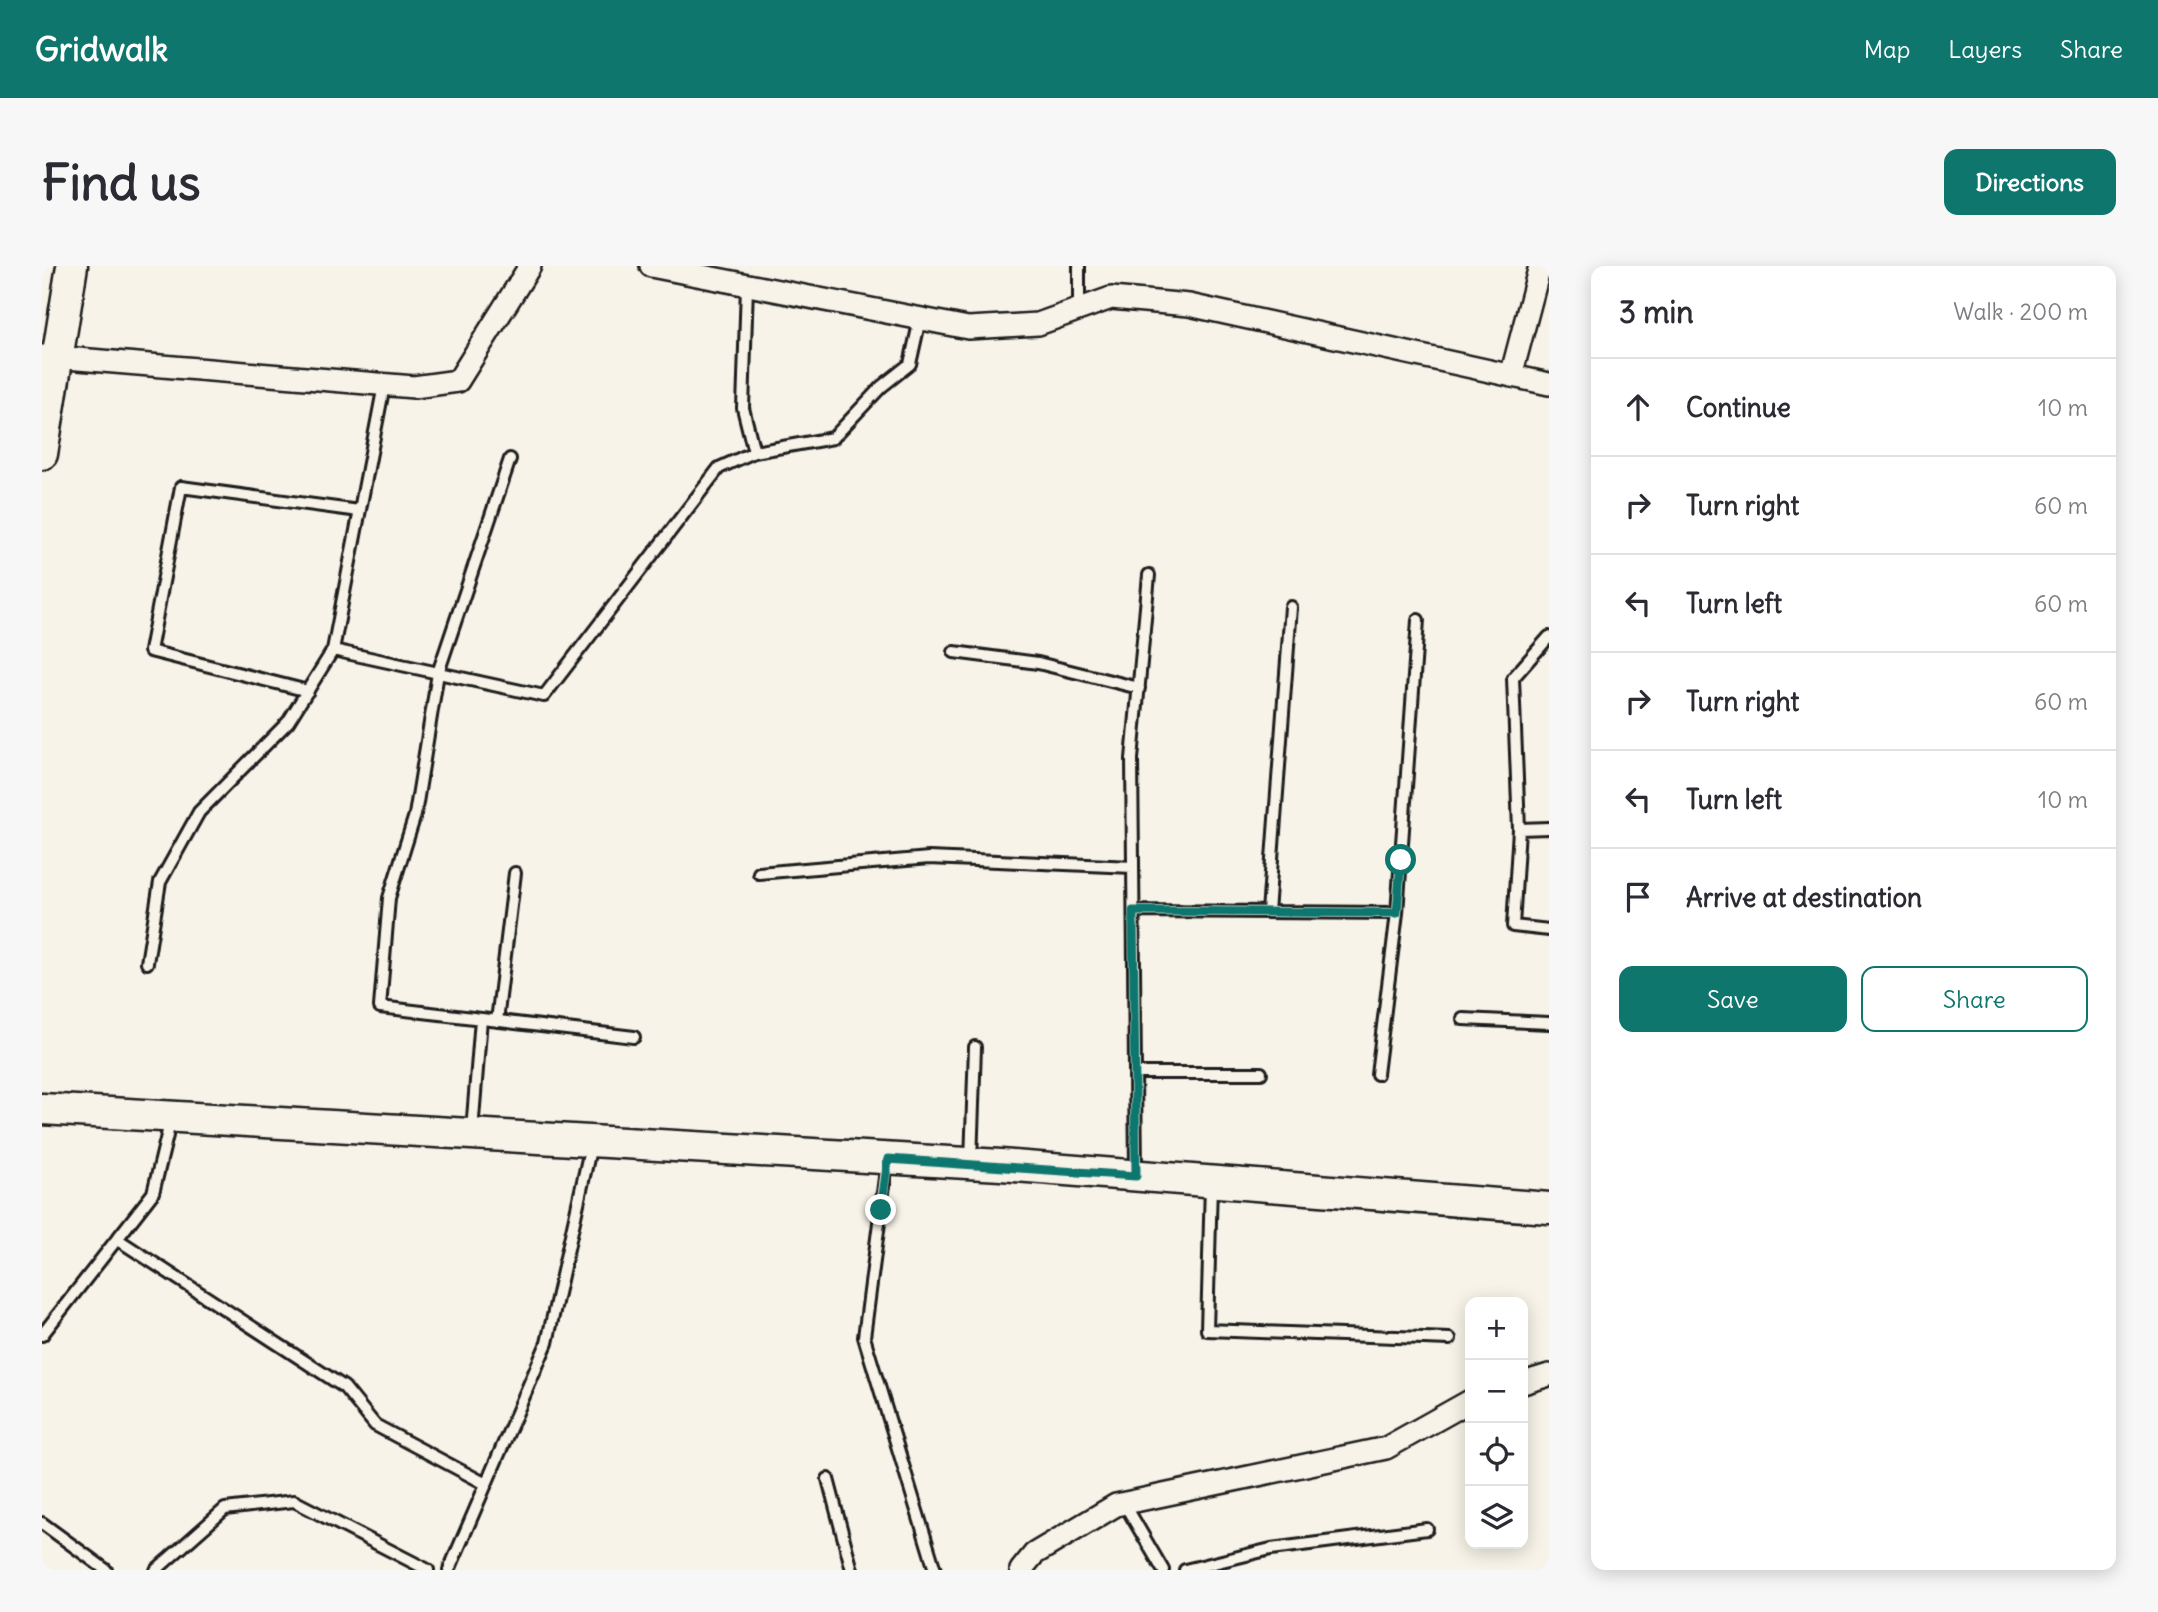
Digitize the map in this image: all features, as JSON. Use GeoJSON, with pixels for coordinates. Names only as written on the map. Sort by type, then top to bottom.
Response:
{"type":"FeatureCollection","features":[{"type":"Feature","properties":{"kind":"street"},"geometry":{"type":"LineString","coordinates":[[42,454],[50,356],[72,266]]}},
{"type":"Feature","properties":{"kind":"street"},"geometry":{"type":"LineString","coordinates":[[50,356],[415,387],[458,381],[530,266]]}},
{"type":"Feature","properties":{"kind":"street"},"geometry":{"type":"LineString","coordinates":[[651,266],[968,328],[1038,324],[1111,298],[1189,305],[1549,384]]}},
{"type":"Feature","properties":{"kind":"street"},"geometry":{"type":"LineString","coordinates":[[1511,376],[1540,266]]}},
{"type":"Feature","properties":{"kind":"street"},"geometry":{"type":"LineString","coordinates":[[42,1109],[971,1164],[1549,1208]]}},
{"type":"Feature","properties":{"kind":"street"},"geometry":{"type":"LineString","coordinates":[[1528,1381],[1549,1375]]}},
{"type":"Feature","properties":{"kind":"street"},"geometry":{"type":"LineString","coordinates":[[1021,1570],[1034,1554],[1116,1505],[1387,1448],[1465,1404]]}},
{"type":"Feature","properties":{"kind":"lane"},"geometry":{"type":"LineString","coordinates":[[1079,266],[1079,309]]}},
{"type":"Feature","properties":{"kind":"lane"},"geometry":{"type":"LineString","coordinates":[[747,286],[743,408],[754,452]]}},
{"type":"Feature","properties":{"kind":"lane"},"geometry":{"type":"LineString","coordinates":[[333,650],[544,696],[719,468],[754,452],[833,438],[881,387],[910,364],[920,319]]}},
{"type":"Feature","properties":{"kind":"lane"},"geometry":{"type":"LineString","coordinates":[[148,963],[160,882],[199,812],[288,722],[333,650],[384,385]]}},
{"type":"Feature","properties":{"kind":"lane"},"geometry":{"type":"LineString","coordinates":[[510,459],[438,673],[415,815],[389,898],[380,1007],[634,1037]]}},
{"type":"Feature","properties":{"kind":"lane"},"geometry":{"type":"LineString","coordinates":[[307,691],[149,650],[181,487],[359,511]]}},
{"type":"Feature","properties":{"kind":"lane"},"geometry":{"type":"LineString","coordinates":[[1136,1176],[1132,759],[1149,575]]}},
{"type":"Feature","properties":{"kind":"lane"},"geometry":{"type":"LineString","coordinates":[[1268,912],[1291,607]]}},
{"type":"Feature","properties":{"kind":"lane"},"geometry":{"type":"LineString","coordinates":[[1377,1074],[1397,913],[1418,620]]}},
{"type":"Feature","properties":{"kind":"lane"},"geometry":{"type":"LineString","coordinates":[[1549,637],[1513,678],[1519,829],[1513,926],[1549,930]]}},
{"type":"Feature","properties":{"kind":"lane"},"geometry":{"type":"LineString","coordinates":[[954,652],[1038,663],[1139,688]]}},
{"type":"Feature","properties":{"kind":"lane"},"geometry":{"type":"LineString","coordinates":[[1519,829],[1549,828]]}},
{"type":"Feature","properties":{"kind":"lane"},"geometry":{"type":"LineString","coordinates":[[759,873],[929,858],[1133,867]]}},
{"type":"Feature","properties":{"kind":"lane"},"geometry":{"type":"LineString","coordinates":[[497,1021],[515,873]]}},
{"type":"Feature","properties":{"kind":"lane"},"geometry":{"type":"LineString","coordinates":[[1133,911],[1397,913]]}},
{"type":"Feature","properties":{"kind":"lane"},"geometry":{"type":"LineString","coordinates":[[472,1135],[481,1019]]}},
{"type":"Feature","properties":{"kind":"lane"},"geometry":{"type":"LineString","coordinates":[[1463,1019],[1549,1023]]}},
{"type":"Feature","properties":{"kind":"lane"},"geometry":{"type":"LineString","coordinates":[[971,1164],[975,1047]]}},
{"type":"Feature","properties":{"kind":"lane"},"geometry":{"type":"LineString","coordinates":[[1135,1073],[1261,1073]]}},
{"type":"Feature","properties":{"kind":"lane"},"geometry":{"type":"LineString","coordinates":[[42,1335],[153,1193],[172,1117]]}},
{"type":"Feature","properties":{"kind":"lane"},"geometry":{"type":"LineString","coordinates":[[449,1570],[547,1343],[592,1142]]}},
{"type":"Feature","properties":{"kind":"lane"},"geometry":{"type":"LineString","coordinates":[[888,1159],[864,1336],[935,1570]]}},
{"type":"Feature","properties":{"kind":"lane"},"geometry":{"type":"LineString","coordinates":[[1211,1181],[1207,1329],[1450,1339]]}},
{"type":"Feature","properties":{"kind":"lane"},"geometry":{"type":"LineString","coordinates":[[117,1239],[344,1387],[375,1425],[486,1484]]}},
{"type":"Feature","properties":{"kind":"lane"},"geometry":{"type":"LineString","coordinates":[[828,1479],[852,1570]]}},
{"type":"Feature","properties":{"kind":"lane"},"geometry":{"type":"LineString","coordinates":[[156,1570],[225,1509],[295,1501],[428,1570]]}},
{"type":"Feature","properties":{"kind":"lane"},"geometry":{"type":"LineString","coordinates":[[1124,1503],[1163,1570]]}},
{"type":"Feature","properties":{"kind":"lane"},"geometry":{"type":"LineString","coordinates":[[42,1523],[106,1570]]}},
{"type":"Feature","properties":{"kind":"lane"},"geometry":{"type":"LineString","coordinates":[[1185,1570],[1272,1549],[1427,1529]]}},
{"type":"Feature","properties":{"kind":"route"},"geometry":{"type":"LineString","coordinates":[[881,1210],[888,1159],[1136,1176],[1133,911],[1397,913],[1401,860]]}}]}
